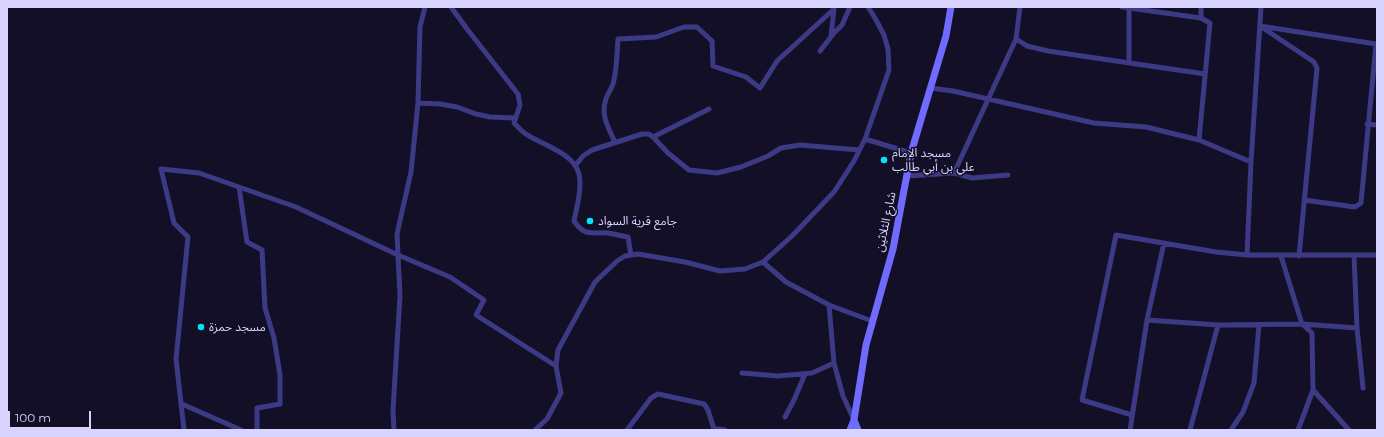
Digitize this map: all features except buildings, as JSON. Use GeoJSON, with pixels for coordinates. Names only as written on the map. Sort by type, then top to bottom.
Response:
{"type":"FeatureCollection","features":[{"type":"Feature","properties":{"kind":"street"},"geometry":{"type":"LineString","coordinates":[[394,430],[393,410],[400,296],[397,234],[411,172],[418,103],[420,27],[425,7]]}},
{"type":"Feature","properties":{"kind":"street"},"geometry":{"type":"LineString","coordinates":[[452,7],[467,30],[518,94],[520,105],[514,123],[524,132],[565,155],[575,166],[578,174],[580,191],[574,221],[580,229],[590,233],[609,233],[628,237],[631,255]]}},
{"type":"Feature","properties":{"kind":"street"},"geometry":{"type":"LineString","coordinates":[[820,51],[831,36],[842,25],[850,7]]}},
{"type":"Feature","properties":{"kind":"street"},"geometry":{"type":"LineString","coordinates":[[535,430],[547,419],[561,394],[556,366],[558,350],[595,282],[616,261],[625,256],[638,254],[685,262],[720,271],[745,270],[763,262],[792,236],[834,192],[854,161],[865,139],[888,70],[888,49],[884,35],[876,18],[868,7]]}},
{"type":"Feature","properties":{"kind":"street","name":"شارع الثلاثين"},"geometry":{"type":"LineString","coordinates":[[850,430],[854,420],[861,370],[872,321],[893,249],[911,153],[946,36],[951,7]]}},
{"type":"Feature","properties":{"kind":"street"},"geometry":{"type":"LineString","coordinates":[[954,173],[1016,39],[1020,7]]}},
{"type":"Feature","properties":{"kind":"street"},"geometry":{"type":"LineString","coordinates":[[1122,7],[1201,18],[1210,23],[1199,140]]}},
{"type":"Feature","properties":{"kind":"street"},"geometry":{"type":"LineString","coordinates":[[1201,7],[1201,18]]}},
{"type":"Feature","properties":{"kind":"street"},"geometry":{"type":"LineString","coordinates":[[1247,255],[1251,162],[1262,7]]}},
{"type":"Feature","properties":{"kind":"street"},"geometry":{"type":"LineString","coordinates":[[831,36],[834,8]]}},
{"type":"Feature","properties":{"kind":"street"},"geometry":{"type":"LineString","coordinates":[[615,142],[606,123],[604,112],[608,95],[612,89],[615,78],[618,39],[656,37],[684,27],[697,27],[712,41],[713,66],[746,77],[760,88],[777,61],[834,8]]}},
{"type":"Feature","properties":{"kind":"street"},"geometry":{"type":"LineString","coordinates":[[1129,8],[1129,63]]}},
{"type":"Feature","properties":{"kind":"street"},"geometry":{"type":"LineString","coordinates":[[1260,26],[1377,44],[1360,203],[1355,207],[1304,200]]}},
{"type":"Feature","properties":{"kind":"street"},"geometry":{"type":"LineString","coordinates":[[1260,26],[1314,62],[1317,68],[1299,256]]}},
{"type":"Feature","properties":{"kind":"street"},"geometry":{"type":"LineString","coordinates":[[1016,39],[1027,46],[1048,51],[1206,74]]}},
{"type":"Feature","properties":{"kind":"street"},"geometry":{"type":"LineString","coordinates":[[930,88],[988,99],[1094,123],[1146,127],[1199,140],[1251,162]]}},
{"type":"Feature","properties":{"kind":"street"},"geometry":{"type":"LineString","coordinates":[[418,103],[440,104],[457,107],[490,117],[515,118]]}},
{"type":"Feature","properties":{"kind":"street"},"geometry":{"type":"LineString","coordinates":[[653,137],[709,109]]}},
{"type":"Feature","properties":{"kind":"street"},"geometry":{"type":"LineString","coordinates":[[1368,124],[1377,125]]}},
{"type":"Feature","properties":{"kind":"street"},"geometry":{"type":"LineString","coordinates":[[575,166],[583,156],[592,150],[642,134],[649,134],[653,137],[668,153],[689,170],[717,173],[741,167],[768,156],[781,148],[800,145],[859,150]]}},
{"type":"Feature","properties":{"kind":"street"},"geometry":{"type":"LineString","coordinates":[[865,139],[911,153]]}},
{"type":"Feature","properties":{"kind":"street"},"geometry":{"type":"LineString","coordinates":[[184,430],[176,359],[188,237],[174,223],[161,169],[199,173],[296,207],[398,255],[450,277],[484,300],[476,315],[556,366]]}},
{"type":"Feature","properties":{"kind":"street"},"geometry":{"type":"LineString","coordinates":[[907,176],[954,173],[972,178],[1008,175]]}},
{"type":"Feature","properties":{"kind":"street"},"geometry":{"type":"LineString","coordinates":[[239,187],[247,242],[262,250],[264,308],[274,338],[280,375],[280,404],[256,408],[256,430]]}},
{"type":"Feature","properties":{"kind":"street"},"geometry":{"type":"LineString","coordinates":[[1132,415],[1082,400],[1116,235],[1216,252],[1247,255],[1377,255]]}},
{"type":"Feature","properties":{"kind":"street"},"geometry":{"type":"LineString","coordinates":[[1130,430],[1147,320],[1164,243]]}},
{"type":"Feature","properties":{"kind":"street"},"geometry":{"type":"LineString","coordinates":[[1354,255],[1357,328],[1363,388]]}},
{"type":"Feature","properties":{"kind":"street"},"geometry":{"type":"LineString","coordinates":[[1281,256],[1302,324],[1312,333],[1313,390],[1298,430]]}},
{"type":"Feature","properties":{"kind":"street"},"geometry":{"type":"LineString","coordinates":[[763,262],[786,282],[829,304],[872,321]]}},
{"type":"Feature","properties":{"kind":"street"},"geometry":{"type":"LineString","coordinates":[[829,304],[834,363],[843,396],[854,420]]}},
{"type":"Feature","properties":{"kind":"street"},"geometry":{"type":"LineString","coordinates":[[1147,320],[1218,325],[1302,324],[1357,328]]}},
{"type":"Feature","properties":{"kind":"street"},"geometry":{"type":"LineString","coordinates":[[1190,430],[1218,325]]}},
{"type":"Feature","properties":{"kind":"street"},"geometry":{"type":"LineString","coordinates":[[1230,430],[1243,412],[1254,383],[1259,325]]}},
{"type":"Feature","properties":{"kind":"street"},"geometry":{"type":"LineString","coordinates":[[742,373],[778,376],[812,374],[834,363]]}},
{"type":"Feature","properties":{"kind":"street"},"geometry":{"type":"LineString","coordinates":[[785,417],[805,374]]}},
{"type":"Feature","properties":{"kind":"street"},"geometry":{"type":"LineString","coordinates":[[1313,390],[1349,430]]}},
{"type":"Feature","properties":{"kind":"street"},"geometry":{"type":"LineString","coordinates":[[627,430],[651,398],[658,394],[704,404],[708,410],[714,430],[718,428],[725,430]]}},
{"type":"Feature","properties":{"kind":"street"},"geometry":{"type":"LineString","coordinates":[[182,404],[241,430]]}},
{"type":"Feature","properties":{"kind":"street","name":"شارع الثلاثين"},"geometry":{"type":"LineString","coordinates":[[854,420],[858,430]]}},
{"type":"Feature","properties":{"kind":"place","name":"مسجد الإمام علي بن أبي طالب"},"geometry":{"type":"Point","coordinates":[884,160]}},
{"type":"Feature","properties":{"kind":"place","name":"جامع قرية السواد"},"geometry":{"type":"Point","coordinates":[590,221]}},
{"type":"Feature","properties":{"kind":"place","name":"مسجد حمزة"},"geometry":{"type":"Point","coordinates":[201,327]}}]}
